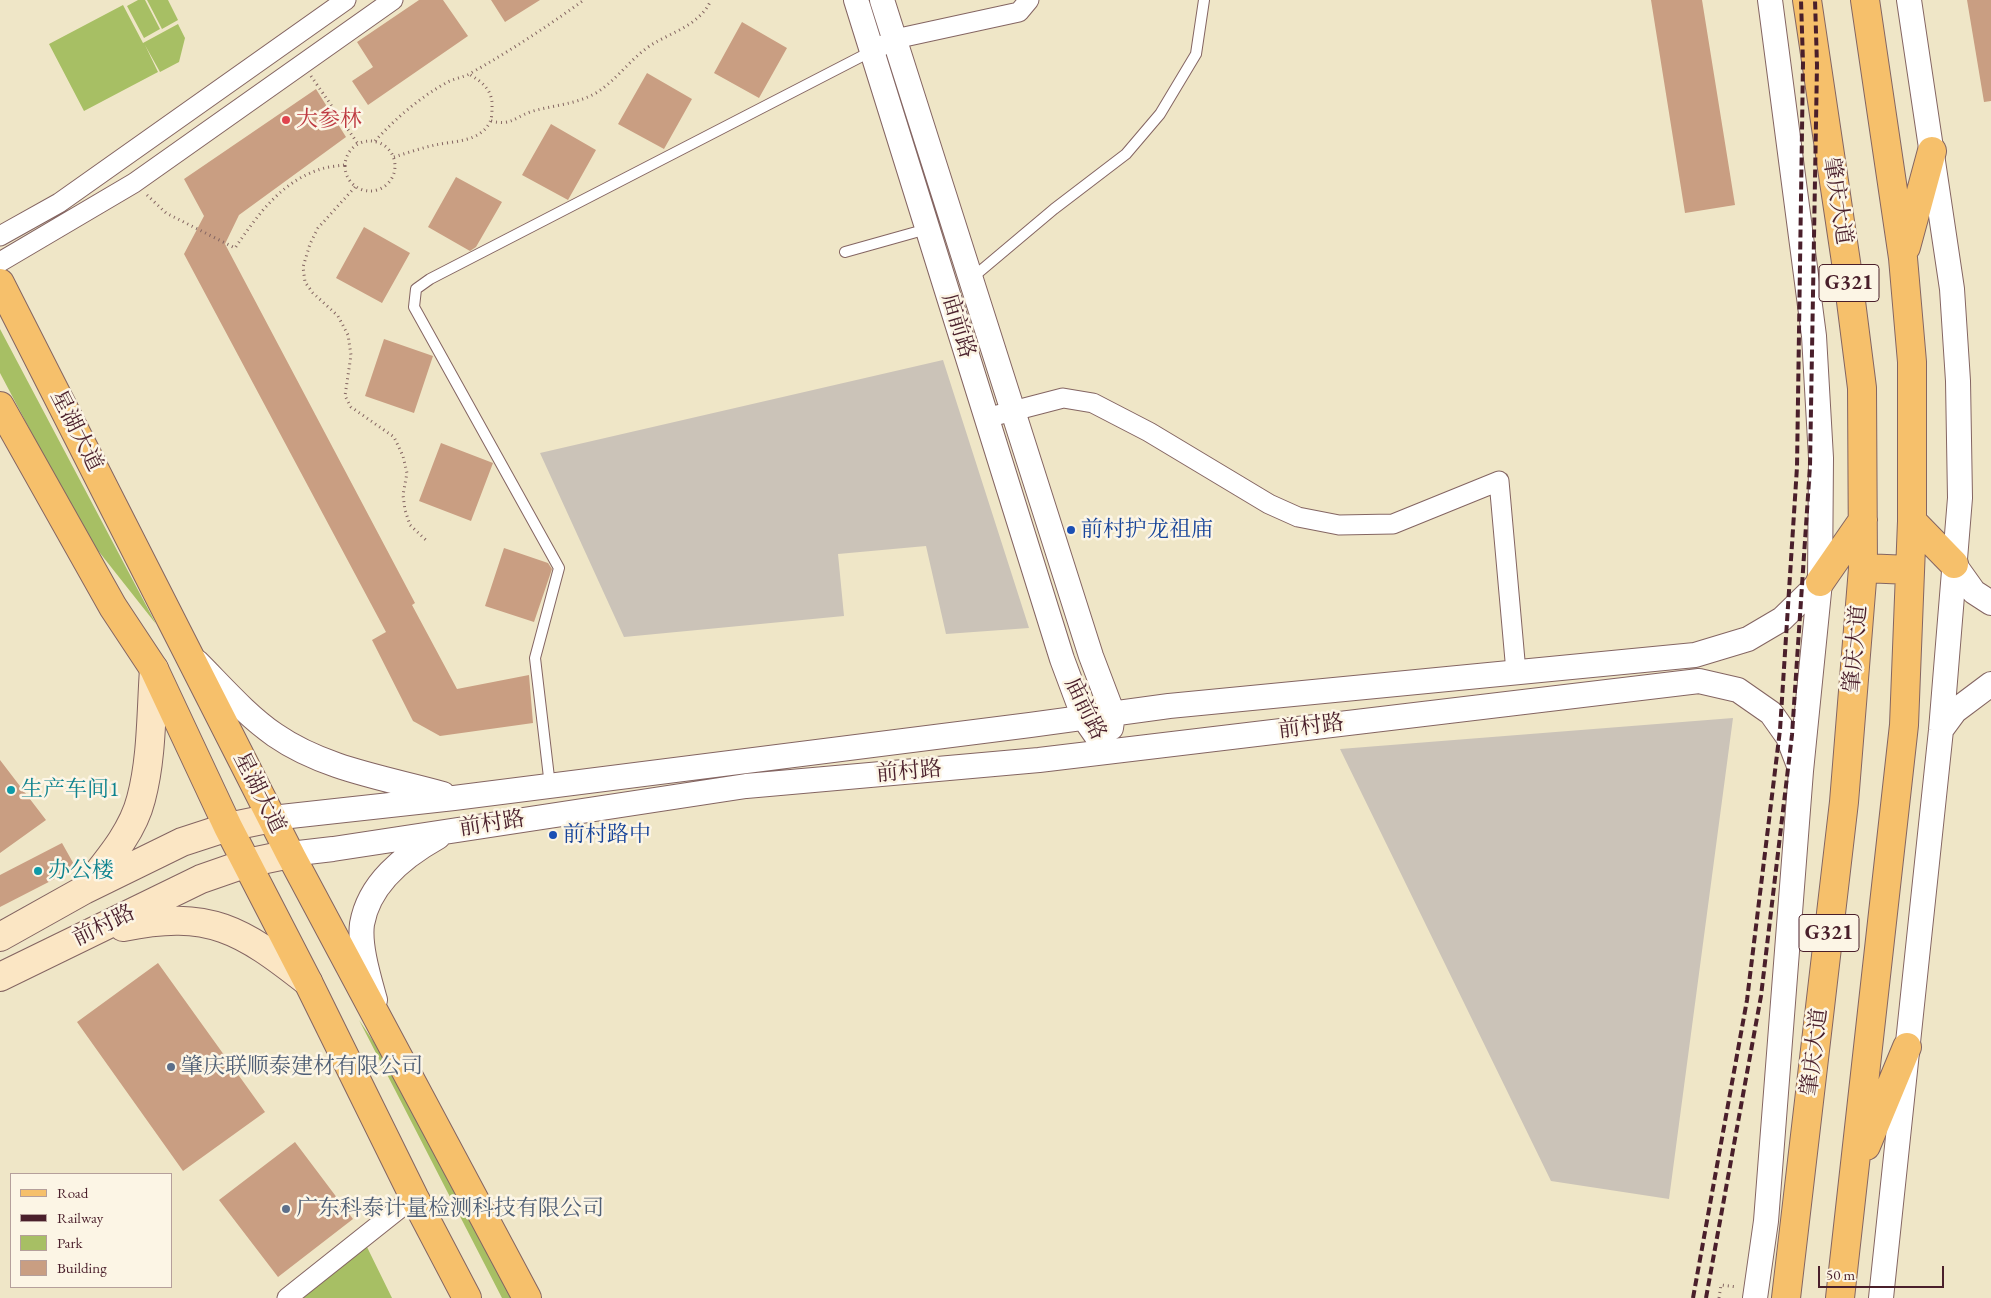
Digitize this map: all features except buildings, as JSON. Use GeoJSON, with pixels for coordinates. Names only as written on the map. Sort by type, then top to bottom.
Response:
{"type":"FeatureCollection","features":[{"type":"Feature","properties":{"kind":"main road","name":"肇庆大道"},"geometry":{"type":"LineString","coordinates":[[1786,1298],[1844,802],[1863,568],[1862,388],[1846,262],[1806,0]]}},
{"type":"Feature","properties":{"kind":"main road","name":"G321"},"geometry":{"type":"LineString","coordinates":[[1840,1298],[1904,725],[1912,521],[1912,362],[1903,258],[1865,0]]}},
{"type":"Feature","properties":{"kind":"main road"},"geometry":{"type":"LineString","coordinates":[[1903,258],[1932,150]]}},
{"type":"Feature","properties":{"kind":"main road","name":"星湖大道"},"geometry":{"type":"LineString","coordinates":[[0,283],[290,854],[527,1298]]}},
{"type":"Feature","properties":{"kind":"main road","name":"星湖大道"},"geometry":{"type":"LineString","coordinates":[[0,406],[113,607],[154,669],[228,827],[308,982],[414,1197],[467,1298]]}},
{"type":"Feature","properties":{"kind":"main road"},"geometry":{"type":"LineString","coordinates":[[1820,582],[1863,520]]}},
{"type":"Feature","properties":{"kind":"main road"},"geometry":{"type":"LineString","coordinates":[[1912,521],[1954,564]]}},
{"type":"Feature","properties":{"kind":"main road"},"geometry":{"type":"LineString","coordinates":[[1863,568],[1910,570]]}},
{"type":"Feature","properties":{"kind":"main road"},"geometry":{"type":"LineString","coordinates":[[84,890],[110,858],[129,829],[141,801],[148,764],[154,669]]}},
{"type":"Feature","properties":{"kind":"main road","name":"前村路"},"geometry":{"type":"LineString","coordinates":[[0,937],[84,890],[182,842],[228,827],[272,818]]}},
{"type":"Feature","properties":{"kind":"main road","name":"前村路"},"geometry":{"type":"LineString","coordinates":[[1,971],[90,934],[201,879],[247,862],[290,854]]}},
{"type":"Feature","properties":{"kind":"main road"},"geometry":{"type":"LineString","coordinates":[[90,934],[153,921],[186,920],[218,925],[243,936],[272,953],[308,982]]}},
{"type":"Feature","properties":{"kind":"main road"},"geometry":{"type":"LineString","coordinates":[[1854,1177],[1907,1047]]}},
{"type":"Feature","properties":{"kind":"street"},"geometry":{"type":"LineString","coordinates":[[0,236],[59,203],[346,0]]}},
{"type":"Feature","properties":{"kind":"street"},"geometry":{"type":"LineString","coordinates":[[0,262],[134,182],[393,0]]}},
{"type":"Feature","properties":{"kind":"street","name":"庙前路"},"geometry":{"type":"LineString","coordinates":[[856,0],[1062,659],[1084,718],[1107,751]]}},
{"type":"Feature","properties":{"kind":"street","name":"庙前路"},"geometry":{"type":"LineString","coordinates":[[882,0],[1091,656],[1113,714],[1107,751]]}},
{"type":"Feature","properties":{"kind":"street"},"geometry":{"type":"LineString","coordinates":[[872,51],[895,39],[1019,12],[1030,0]]}},
{"type":"Feature","properties":{"kind":"street"},"geometry":{"type":"LineString","coordinates":[[1755,1298],[1766,1221],[1801,770],[1820,582],[1821,458],[1814,336],[1770,0]]}},
{"type":"Feature","properties":{"kind":"street"},"geometry":{"type":"LineString","coordinates":[[1881,1298],[1941,730],[1960,498],[1958,381],[1952,289],[1909,0]]}},
{"type":"Feature","properties":{"kind":"street"},"geometry":{"type":"LineString","coordinates":[[986,418],[1063,398],[1093,403],[1149,432],[1269,504],[1298,517],[1339,525],[1393,524],[1499,481],[1516,672]]}},
{"type":"Feature","properties":{"kind":"street"},"geometry":{"type":"LineString","coordinates":[[1954,564],[1974,592],[1991,603]]}},
{"type":"Feature","properties":{"kind":"street","name":"前村路"},"geometry":{"type":"LineString","coordinates":[[272,818],[454,798],[1169,706],[1695,655],[1748,639],[1782,619],[1820,582]]}},
{"type":"Feature","properties":{"kind":"street"},"geometry":{"type":"LineString","coordinates":[[191,656],[246,711],[274,735],[301,751],[318,759],[356,771],[454,798]]}},
{"type":"Feature","properties":{"kind":"street","name":"前村路"},"geometry":{"type":"LineString","coordinates":[[290,854],[746,786],[1039,760],[1699,681],[1738,690],[1771,712],[1788,737],[1801,770]]}},
{"type":"Feature","properties":{"kind":"street"},"geometry":{"type":"LineString","coordinates":[[1941,730],[1955,711],[1991,684]]}},
{"type":"Feature","properties":{"kind":"street"},"geometry":{"type":"LineString","coordinates":[[380,1021],[364,958],[362,924],[372,897],[389,872],[415,850],[451,830]]}},
{"type":"Feature","properties":{"kind":"street"},"geometry":{"type":"LineString","coordinates":[[287,1298],[414,1197]]}},
{"type":"Feature","properties":{"kind":"lane"},"geometry":{"type":"LineString","coordinates":[[971,279],[1054,209],[1126,154],[1160,114],[1196,54],[1204,0]]}},
{"type":"Feature","properties":{"kind":"lane"},"geometry":{"type":"LineString","coordinates":[[550,786],[535,658],[559,568],[414,307],[416,289],[430,279],[872,51]]}},
{"type":"Feature","properties":{"kind":"lane"},"geometry":{"type":"LineString","coordinates":[[845,252],[927,229]]}},
{"type":"Feature","properties":{"kind":"path"},"geometry":{"type":"LineString","coordinates":[[375,141],[392,123],[426,95],[448,82],[469,74],[531,37],[584,0]]}},
{"type":"Feature","properties":{"kind":"path"},"geometry":{"type":"LineString","coordinates":[[491,121],[500,124],[514,122],[528,113],[577,102],[596,93],[640,53],[692,22],[711,0]]}},
{"type":"Feature","properties":{"kind":"path"},"geometry":{"type":"LineString","coordinates":[[302,63],[358,144]]}},
{"type":"Feature","properties":{"kind":"path"},"geometry":{"type":"LineString","coordinates":[[394,157],[433,145],[466,139],[479,134],[491,121],[492,99],[490,91],[469,74]]}},
{"type":"Feature","properties":{"kind":"path"},"geometry":{"type":"LineString","coordinates":[[366,141],[375,141],[390,150],[394,157],[394,173],[386,186],[370,192],[355,187],[349,181],[344,165],[351,149],[366,141]]}},
{"type":"Feature","properties":{"kind":"path"},"geometry":{"type":"LineString","coordinates":[[134,182],[166,213],[235,248],[263,208],[284,189],[300,178],[319,169],[344,165]]}},
{"type":"Feature","properties":{"kind":"path"},"geometry":{"type":"LineString","coordinates":[[355,187],[318,228],[310,244],[303,267],[305,282],[312,293],[338,316],[348,335],[351,355],[345,396],[351,407],[394,437],[403,456],[407,472],[403,495],[405,510],[410,525],[428,542]]}},
{"type":"Feature","properties":{"kind":"path"},"geometry":{"type":"LineString","coordinates":[[1719,1298],[1720,1285]]}},
{"type":"Feature","properties":{"kind":"shaded area"},"geometry":{"type":"Polygon","coordinates":[[[943,360],[1029,628],[946,634],[926,546],[838,554],[844,616],[624,637],[540,453],[943,360]]]}},
{"type":"Feature","properties":{"kind":"shaded area"},"geometry":{"type":"Polygon","coordinates":[[[1733,718],[1669,1199],[1551,1181],[1340,749],[1733,718]]]}},
{"type":"Feature","properties":{"kind":"green space"},"geometry":{"type":"Polygon","coordinates":[[[138,0],[145,0],[160,29],[144,38],[127,6],[138,0]]]}},
{"type":"Feature","properties":{"kind":"green space"},"geometry":{"type":"Polygon","coordinates":[[[147,0],[168,0],[178,20],[162,29],[147,0]]]}},
{"type":"Feature","properties":{"kind":"green space"},"geometry":{"type":"Polygon","coordinates":[[[123,5],[143,43],[178,24],[185,38],[179,62],[160,72],[145,45],[158,72],[84,111],[49,44],[123,5]]]}},
{"type":"Feature","properties":{"kind":"green space"},"geometry":{"type":"Polygon","coordinates":[[[0,329],[156,624],[85,534],[0,373],[0,329]]]}},
{"type":"Feature","properties":{"kind":"green space"},"geometry":{"type":"Polygon","coordinates":[[[359,1020],[439,1139],[523,1298],[502,1298],[359,1020]]]}},
{"type":"Feature","properties":{"kind":"green space"},"geometry":{"type":"Polygon","coordinates":[[[366,1245],[392,1298],[290,1298],[366,1245]]]}},
{"type":"Feature","properties":{"kind":"railway"},"geometry":{"type":"LineString","coordinates":[[1693,1298],[1747,1000],[1780,730],[1797,467],[1803,63],[1801,0]]}},
{"type":"Feature","properties":{"kind":"railway"},"geometry":{"type":"LineString","coordinates":[[1706,1298],[1761,996],[1792,735],[1810,466],[1817,65],[1815,0]]}},
{"type":"Feature","properties":{"kind":"place","name":"大参林"},"geometry":{"type":"Point","coordinates":[286,120]}},
{"type":"Feature","properties":{"kind":"place","name":"前村护龙祖庙"},"geometry":{"type":"Point","coordinates":[1071,530]}},
{"type":"Feature","properties":{"kind":"place","name":"生产车间1"},"geometry":{"type":"Point","coordinates":[11,790]}},
{"type":"Feature","properties":{"kind":"place","name":"前村路中"},"geometry":{"type":"Point","coordinates":[553,835]}},
{"type":"Feature","properties":{"kind":"place","name":"办公楼"},"geometry":{"type":"Point","coordinates":[38,871]}},
{"type":"Feature","properties":{"kind":"place","name":"肇庆联顺泰建材有限公司"},"geometry":{"type":"Point","coordinates":[171,1067]}},
{"type":"Feature","properties":{"kind":"place","name":"广东科泰计量检测科技有限公司"},"geometry":{"type":"Point","coordinates":[286,1209]}}]}
